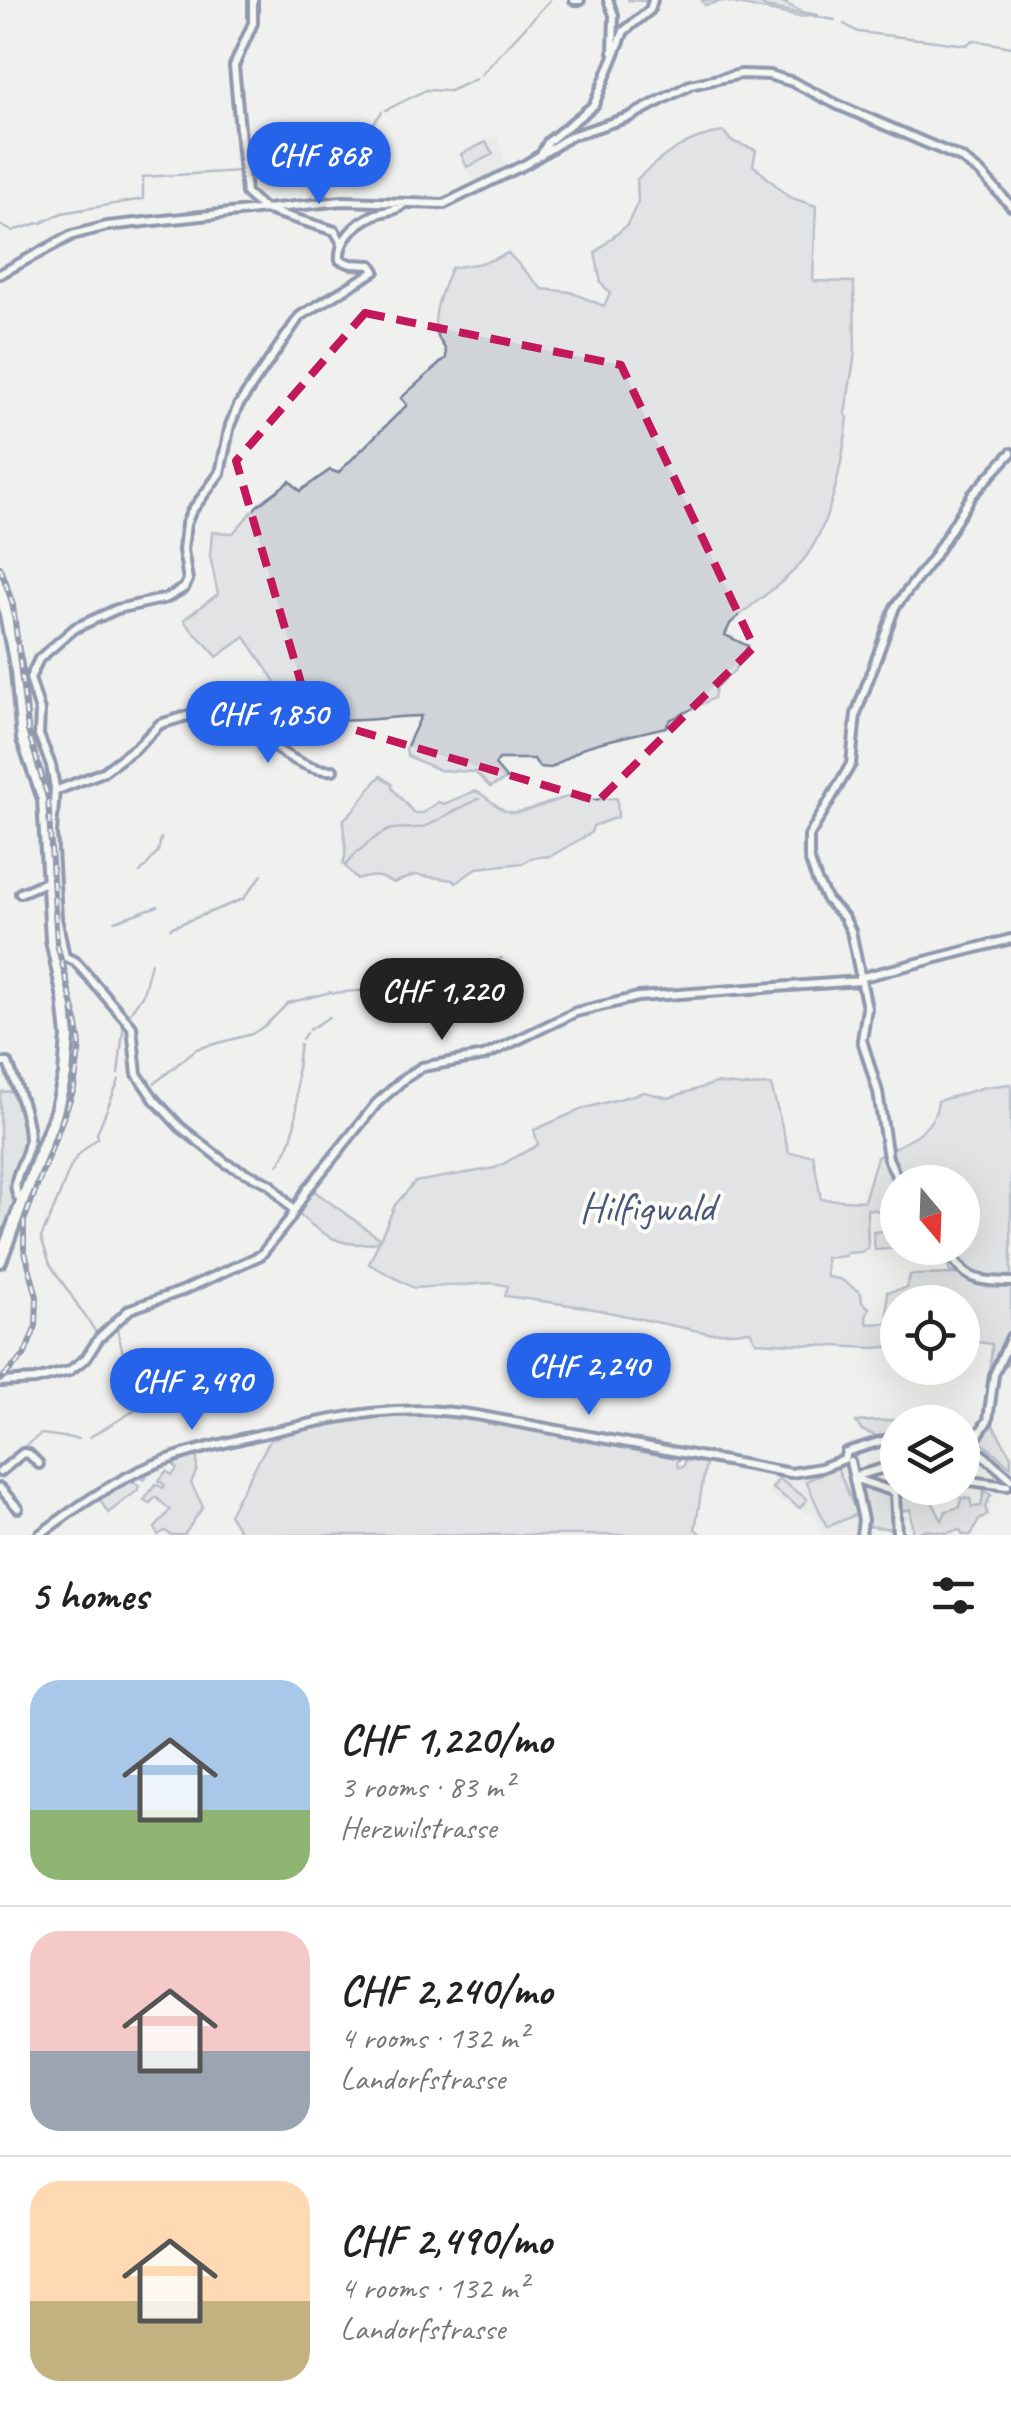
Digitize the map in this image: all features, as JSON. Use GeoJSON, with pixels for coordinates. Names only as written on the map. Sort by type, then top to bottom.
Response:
{"type":"FeatureCollection","features":[{"type":"Feature","properties":{"kind":"main road"},"geometry":{"type":"LineString","coordinates":[[0,582],[17,671],[23,739],[44,800],[52,940],[66,1011],[67,1052],[56,1112],[0,1261]]}},
{"type":"Feature","properties":{"kind":"street"},"geometry":{"type":"LineString","coordinates":[[253,0],[253,23],[235,62],[236,113],[244,146],[245,189],[264,209],[334,231],[350,232]]}},
{"type":"Feature","properties":{"kind":"street"},"geometry":{"type":"LineString","coordinates":[[608,0],[614,15],[614,58]]}},
{"type":"Feature","properties":{"kind":"street"},"geometry":{"type":"LineString","coordinates":[[542,154],[548,142],[594,105],[626,28],[650,10],[653,0]]}},
{"type":"Feature","properties":{"kind":"street"},"geometry":{"type":"LineString","coordinates":[[0,274],[80,232],[144,221],[350,200],[450,202],[571,136],[629,117],[690,86],[733,74],[769,75],[799,84],[968,161],[1011,206]]}},
{"type":"Feature","properties":{"kind":"street"},"geometry":{"type":"LineString","coordinates":[[293,1210],[270,1184],[227,1164],[180,1127],[154,1099],[137,1074],[132,1026],[75,961],[65,956],[57,918],[52,833],[55,791],[51,765],[39,735],[40,710],[30,681],[38,659],[64,635],[117,609],[166,598],[186,584],[182,550],[186,524],[220,473],[230,424],[238,406],[300,316],[375,270],[371,264],[341,261],[338,255],[350,232],[405,203]]}},
{"type":"Feature","properties":{"kind":"street"},"geometry":{"type":"LineString","coordinates":[[334,231],[342,243]]}},
{"type":"Feature","properties":{"kind":"street"},"geometry":{"type":"LineString","coordinates":[[891,1165],[878,1092],[862,1040],[867,1008],[849,925],[827,900],[814,873],[809,836],[851,764],[856,714],[895,607],[933,558],[981,483],[1011,453]]}},
{"type":"Feature","properties":{"kind":"street"},"geometry":{"type":"LineString","coordinates":[[55,791],[102,772],[160,724],[224,705],[281,753],[315,770],[333,770]]}},
{"type":"Feature","properties":{"kind":"street"},"geometry":{"type":"LineString","coordinates":[[23,739],[39,735]]}},
{"type":"Feature","properties":{"kind":"street"},"geometry":{"type":"LineString","coordinates":[[20,893],[48,881]]}},
{"type":"Feature","properties":{"kind":"street"},"geometry":{"type":"LineString","coordinates":[[0,1382],[46,1378],[68,1371],[86,1358],[99,1338],[130,1309],[260,1255],[377,1103],[422,1067],[484,1056],[576,1012],[638,997],[860,979],[1011,938]]}},
{"type":"Feature","properties":{"kind":"street"},"geometry":{"type":"LineString","coordinates":[[0,1062],[8,1063],[29,1140],[15,1190],[20,1200]]}},
{"type":"Feature","properties":{"kind":"street"},"geometry":{"type":"LineString","coordinates":[[958,1265],[964,1274],[986,1281],[1011,1282]]}},
{"type":"Feature","properties":{"kind":"street"},"geometry":{"type":"LineString","coordinates":[[980,1429],[988,1420],[994,1375],[1011,1337]]}},
{"type":"Feature","properties":{"kind":"street"},"geometry":{"type":"LineString","coordinates":[[40,1535],[112,1485],[174,1457],[314,1422],[392,1409],[434,1408],[478,1415],[782,1472],[815,1470],[880,1443]]}},
{"type":"Feature","properties":{"kind":"street"},"geometry":{"type":"LineString","coordinates":[[0,1472],[23,1453],[30,1454],[39,1464]]}},
{"type":"Feature","properties":{"kind":"street"},"geometry":{"type":"LineString","coordinates":[[850,1457],[863,1520],[861,1535]]}},
{"type":"Feature","properties":{"kind":"street"},"geometry":{"type":"LineString","coordinates":[[980,1457],[1009,1483]]}},
{"type":"Feature","properties":{"kind":"street"},"geometry":{"type":"LineString","coordinates":[[856,1478],[880,1470]]}},
{"type":"Feature","properties":{"kind":"street"},"geometry":{"type":"LineString","coordinates":[[856,1478],[896,1492],[898,1535]]}},
{"type":"Feature","properties":{"kind":"street"},"geometry":{"type":"LineString","coordinates":[[980,1481],[1009,1483]]}},
{"type":"Feature","properties":{"kind":"street"},"geometry":{"type":"LineString","coordinates":[[0,1488],[18,1508]]}},
{"type":"Feature","properties":{"kind":"highlighted area"},"geometry":{"type":"Polygon","coordinates":[[[365,313],[621,365],[754,647],[598,801],[311,717],[236,461],[365,313]]]}},
{"type":"Feature","properties":{"kind":"shaded area"},"geometry":{"type":"Polygon","coordinates":[[[497,136],[508,171],[476,187],[460,154],[497,136]]]}},
{"type":"Feature","properties":{"kind":"shaded area"},"geometry":{"type":"Polygon","coordinates":[[[0,565],[14,605],[28,725],[49,797],[57,939],[78,1017],[81,1045],[75,1089],[25,1221],[26,1248],[39,1297],[37,1326],[23,1359],[0,1381],[25,1352],[35,1325],[36,1298],[23,1248],[23,1221],[72,1089],[78,1045],[75,1015],[59,967],[47,810],[27,738],[13,614],[0,565]]]}},
{"type":"Feature","properties":{"kind":"shaded area"},"geometry":{"type":"Polygon","coordinates":[[[843,1463],[849,1466],[861,1525],[859,1535],[822,1535],[816,1517],[768,1496],[775,1475],[810,1474],[843,1463]]]}},
{"type":"Feature","properties":{"kind":"green space"},"geometry":{"type":"Polygon","coordinates":[[[702,0],[779,0],[818,15],[800,17],[723,1],[705,5],[702,0]]]}},
{"type":"Feature","properties":{"kind":"green space"},"geometry":{"type":"Polygon","coordinates":[[[724,132],[731,141],[756,150],[753,165],[789,197],[816,206],[813,281],[854,282],[855,354],[843,453],[822,528],[797,567],[730,624],[725,635],[748,646],[734,671],[716,687],[714,698],[670,720],[666,727],[585,747],[551,768],[539,767],[534,759],[499,759],[495,765],[507,779],[490,787],[475,772],[439,770],[407,756],[406,748],[421,716],[326,719],[288,701],[245,637],[217,657],[184,620],[218,594],[210,556],[212,532],[233,533],[257,506],[290,481],[300,491],[330,470],[338,473],[407,405],[401,398],[446,358],[435,319],[451,268],[486,262],[508,253],[542,289],[570,292],[604,306],[610,293],[601,283],[595,253],[627,225],[638,202],[637,179],[677,148],[699,137],[724,132]]]}},
{"type":"Feature","properties":{"kind":"green space"},"geometry":{"type":"Polygon","coordinates":[[[486,142],[493,154],[467,167],[461,154],[486,142]]]}},
{"type":"Feature","properties":{"kind":"green space"},"geometry":{"type":"Polygon","coordinates":[[[381,776],[414,813],[423,813],[438,802],[444,804],[475,791],[510,812],[575,795],[581,801],[617,798],[618,817],[593,826],[591,833],[551,856],[477,868],[456,883],[415,875],[393,883],[378,877],[357,879],[343,864],[344,819],[381,776]]]}},
{"type":"Feature","properties":{"kind":"green space","name":"Hilfigwald"},"geometry":{"type":"Polygon","coordinates":[[[716,1083],[771,1085],[789,1153],[813,1155],[821,1199],[864,1201],[877,1157],[924,1129],[936,1112],[938,1101],[1011,1084],[1011,1361],[1004,1368],[990,1369],[992,1344],[980,1342],[980,1285],[908,1285],[910,1275],[958,1274],[950,1272],[948,1265],[980,1265],[980,1165],[880,1165],[880,1211],[867,1209],[868,1248],[826,1258],[827,1277],[840,1279],[861,1293],[862,1302],[869,1308],[868,1324],[880,1323],[880,1347],[756,1342],[750,1331],[708,1333],[584,1307],[505,1296],[508,1286],[493,1283],[414,1288],[369,1264],[395,1205],[415,1182],[495,1168],[538,1145],[534,1130],[582,1109],[644,1092],[669,1098],[716,1083]]]}},
{"type":"Feature","properties":{"kind":"green space"},"geometry":{"type":"Polygon","coordinates":[[[14,1091],[27,1141],[15,1178],[17,1200],[0,1247],[0,1092],[14,1091]]]}},
{"type":"Feature","properties":{"kind":"green space"},"geometry":{"type":"Polygon","coordinates":[[[310,1188],[379,1238],[377,1242],[343,1242],[305,1220],[296,1212],[310,1188]]]}},
{"type":"Feature","properties":{"kind":"green space"},"geometry":{"type":"Polygon","coordinates":[[[880,1231],[880,1250],[875,1250],[873,1232],[880,1231]]]}},
{"type":"Feature","properties":{"kind":"green space"},"geometry":{"type":"Polygon","coordinates":[[[393,1412],[452,1414],[673,1455],[680,1457],[679,1467],[687,1459],[706,1463],[695,1529],[702,1535],[242,1535],[229,1514],[270,1440],[292,1430],[393,1412]]]}},
{"type":"Feature","properties":{"kind":"green space"},"geometry":{"type":"Polygon","coordinates":[[[990,1420],[1011,1456],[1011,1467],[981,1442],[990,1420]]]}},
{"type":"Feature","properties":{"kind":"green space"},"geometry":{"type":"Polygon","coordinates":[[[880,1421],[880,1437],[861,1430],[856,1422],[880,1421]]]}},
{"type":"Feature","properties":{"kind":"green space"},"geometry":{"type":"Polygon","coordinates":[[[190,1454],[197,1458],[191,1483],[203,1507],[184,1535],[165,1531],[158,1535],[155,1528],[170,1510],[156,1497],[150,1503],[144,1500],[156,1484],[163,1488],[165,1485],[159,1481],[166,1471],[172,1475],[177,1469],[172,1461],[190,1454]]]}},
{"type":"Feature","properties":{"kind":"green space"},"geometry":{"type":"Polygon","coordinates":[[[837,1467],[857,1514],[827,1527],[806,1481],[837,1467]]]}},
{"type":"Feature","properties":{"kind":"green space"},"geometry":{"type":"Polygon","coordinates":[[[141,1473],[147,1477],[144,1480],[137,1476],[133,1481],[139,1486],[137,1491],[108,1513],[98,1497],[141,1473]]]}},
{"type":"Feature","properties":{"kind":"green space"},"geometry":{"type":"Polygon","coordinates":[[[779,1479],[807,1499],[800,1508],[772,1488],[779,1479]]]}},
{"type":"Feature","properties":{"kind":"green space"},"geometry":{"type":"Polygon","coordinates":[[[860,1484],[880,1489],[880,1505],[894,1505],[895,1529],[866,1526],[860,1484]]]}},
{"type":"Feature","properties":{"kind":"green space"},"geometry":{"type":"Polygon","coordinates":[[[984,1491],[991,1495],[985,1507],[988,1515],[979,1520],[971,1535],[963,1535],[960,1530],[925,1530],[913,1535],[910,1509],[897,1512],[898,1505],[934,1505],[942,1521],[946,1511],[960,1505],[981,1506],[984,1491]]]}},
{"type":"Feature","properties":{"kind":"waterway"},"geometry":{"type":"LineString","coordinates":[[481,75],[550,0]]}},
{"type":"Feature","properties":{"kind":"waterway"},"geometry":{"type":"LineString","coordinates":[[628,0],[646,1]]}},
{"type":"Feature","properties":{"kind":"waterway"},"geometry":{"type":"LineString","coordinates":[[706,0],[715,0]]}},
{"type":"Feature","properties":{"kind":"waterway"},"geometry":{"type":"LineString","coordinates":[[751,0],[765,7],[835,20]]}},
{"type":"Feature","properties":{"kind":"waterway"},"geometry":{"type":"LineString","coordinates":[[844,24],[858,32],[918,39]]}},
{"type":"Feature","properties":{"kind":"waterway"},"geometry":{"type":"LineString","coordinates":[[920,39],[966,45],[973,40],[1011,47]]}},
{"type":"Feature","properties":{"kind":"waterway"},"geometry":{"type":"LineString","coordinates":[[386,110],[426,90],[450,91],[476,79]]}},
{"type":"Feature","properties":{"kind":"waterway"},"geometry":{"type":"LineString","coordinates":[[248,169],[369,129],[382,112]]}},
{"type":"Feature","properties":{"kind":"waterway"},"geometry":{"type":"LineString","coordinates":[[143,197],[143,177],[240,171]]}},
{"type":"Feature","properties":{"kind":"waterway"},"geometry":{"type":"LineString","coordinates":[[41,223],[62,213],[143,199]]}},
{"type":"Feature","properties":{"kind":"waterway"},"geometry":{"type":"LineString","coordinates":[[0,225],[12,231],[39,223]]}},
{"type":"Feature","properties":{"kind":"waterway"},"geometry":{"type":"LineString","coordinates":[[345,866],[383,833],[424,827],[479,799]]}},
{"type":"Feature","properties":{"kind":"waterway"},"geometry":{"type":"LineString","coordinates":[[140,873],[158,852],[161,838]]}},
{"type":"Feature","properties":{"kind":"waterway"},"geometry":{"type":"LineString","coordinates":[[170,928],[243,899],[262,875]]}},
{"type":"Feature","properties":{"kind":"waterway"},"geometry":{"type":"LineString","coordinates":[[115,921],[158,906]]}},
{"type":"Feature","properties":{"kind":"waterway"},"geometry":{"type":"LineString","coordinates":[[333,993],[379,989],[401,977],[427,980],[459,976],[502,958]]}},
{"type":"Feature","properties":{"kind":"waterway"},"geometry":{"type":"LineString","coordinates":[[128,1016],[143,994],[151,963]]}},
{"type":"Feature","properties":{"kind":"waterway"},"geometry":{"type":"LineString","coordinates":[[155,1083],[196,1049],[252,1034],[288,1003],[331,992]]}},
{"type":"Feature","properties":{"kind":"waterway"},"geometry":{"type":"LineString","coordinates":[[309,1030],[329,1017]]}},
{"type":"Feature","properties":{"kind":"waterway"},"geometry":{"type":"LineString","coordinates":[[118,1074],[124,1023]]}},
{"type":"Feature","properties":{"kind":"waterway"},"geometry":{"type":"LineString","coordinates":[[302,1039],[306,1033]]}},
{"type":"Feature","properties":{"kind":"waterway"},"geometry":{"type":"LineString","coordinates":[[278,1165],[287,1150],[295,1120],[300,1044]]}},
{"type":"Feature","properties":{"kind":"waterway"},"geometry":{"type":"LineString","coordinates":[[113,1321],[97,1334],[50,1264],[41,1238],[71,1166],[98,1138],[119,1080]]}},
{"type":"Feature","properties":{"kind":"waterway"},"geometry":{"type":"LineString","coordinates":[[116,1325],[135,1400]]}},
{"type":"Feature","properties":{"kind":"waterway"},"geometry":{"type":"LineString","coordinates":[[201,1371],[247,1352]]}},
{"type":"Feature","properties":{"kind":"waterway"},"geometry":{"type":"LineString","coordinates":[[90,1437],[198,1373]]}},
{"type":"Feature","properties":{"kind":"waterway"},"geometry":{"type":"LineString","coordinates":[[0,1465],[41,1434],[79,1439]]}},
{"type":"Feature","properties":{"kind":"railway"},"geometry":{"type":"LineString","coordinates":[[0,567],[13,605],[28,731],[48,798],[57,944],[80,1045],[74,1089],[24,1221],[24,1248],[37,1297],[36,1326],[24,1356],[0,1380]]}}]}
